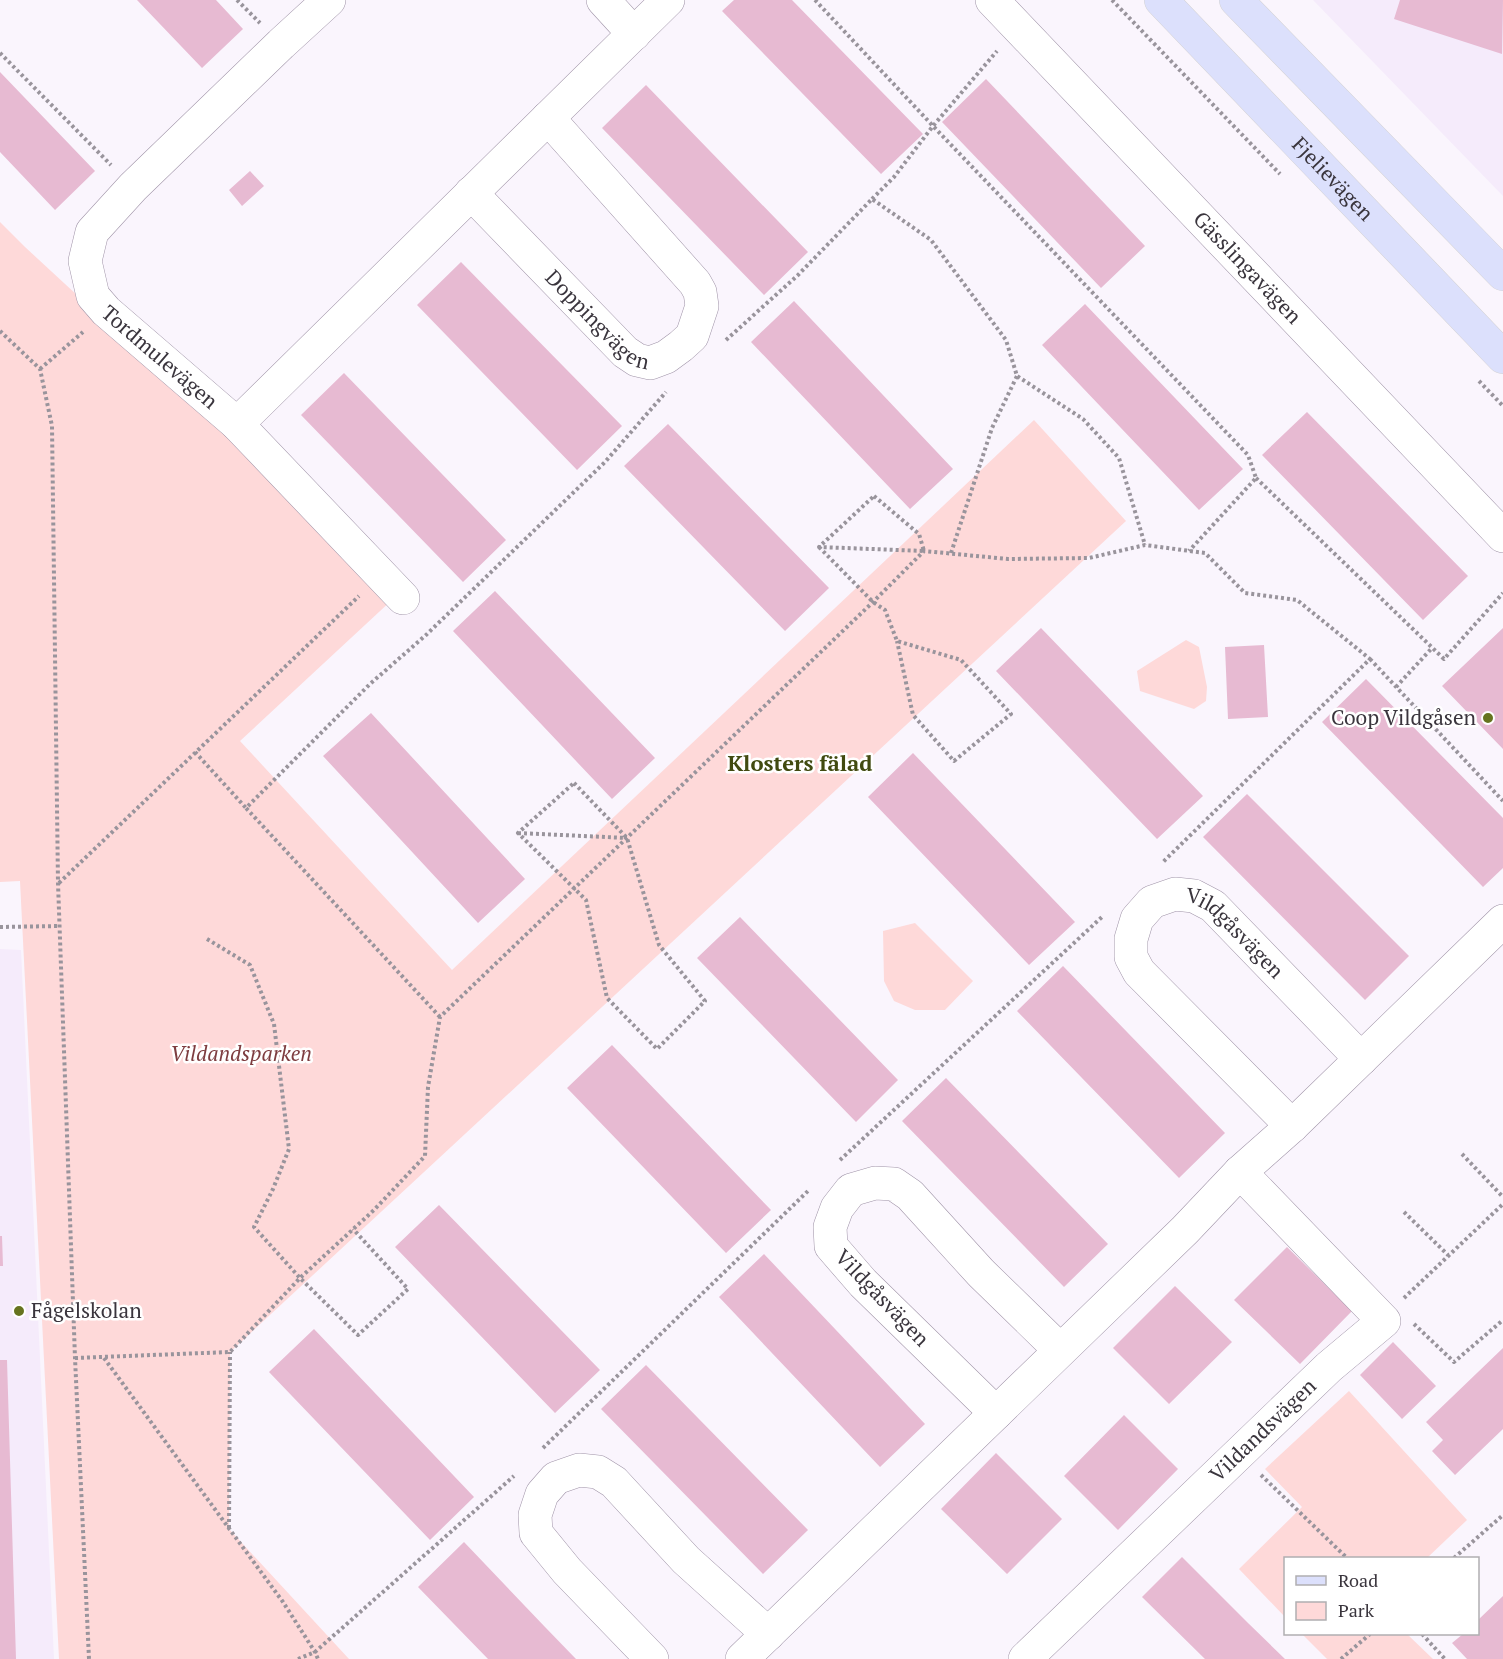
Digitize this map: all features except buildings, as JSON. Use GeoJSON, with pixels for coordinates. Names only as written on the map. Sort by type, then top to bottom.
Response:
{"type":"FeatureCollection","features":[{"type":"Feature","properties":{"kind":"main road","name":"Fjelievägen"},"geometry":{"type":"LineString","coordinates":[[1161,0],[1503,357]]}},
{"type":"Feature","properties":{"kind":"main road"},"geometry":{"type":"LineString","coordinates":[[1236,0],[1503,273]]}},
{"type":"Feature","properties":{"kind":"street","name":"Tordmulevägen"},"geometry":{"type":"LineString","coordinates":[[329,0],[133,187],[92,232],[85,261],[93,296],[106,311],[237,424],[392,587]]}},
{"type":"Feature","properties":{"kind":"street"},"geometry":{"type":"LineString","coordinates":[[603,0],[634,34]]}},
{"type":"Feature","properties":{"kind":"street"},"geometry":{"type":"LineString","coordinates":[[237,424],[668,0]]}},
{"type":"Feature","properties":{"kind":"street","name":"Gässlingavägen"},"geometry":{"type":"LineString","coordinates":[[992,0],[1503,536]]}},
{"type":"Feature","properties":{"kind":"street","name":"Doppingvägen"},"geometry":{"type":"LineString","coordinates":[[471,193],[625,351],[638,360],[650,363],[658,360],[681,346],[692,336],[702,306],[696,283],[548,118]]}},
{"type":"Feature","properties":{"kind":"street","name":"Vildgåsvägen"},"geometry":{"type":"LineString","coordinates":[[1292,1126],[1139,972],[1131,957],[1131,939],[1137,919],[1152,902],[1175,894],[1194,896],[1213,906],[1361,1059]]}},
{"type":"Feature","properties":{"kind":"street"},"geometry":{"type":"LineString","coordinates":[[742,1659],[1185,1230],[1240,1173],[1292,1126],[1503,921]]}},
{"type":"Feature","properties":{"kind":"street"},"geometry":{"type":"LineString","coordinates":[[1240,1173],[1390,1314]]}},
{"type":"Feature","properties":{"kind":"street","name":"Vildgåsvägen"},"geometry":{"type":"LineString","coordinates":[[996,1413],[863,1283],[831,1246],[830,1227],[837,1208],[851,1190],[875,1183],[885,1183],[894,1184],[910,1195],[981,1273],[1060,1350]]}},
{"type":"Feature","properties":{"kind":"street","name":"Vildandsvägen"},"geometry":{"type":"LineString","coordinates":[[1024,1659],[1329,1367],[1390,1314]]}},
{"type":"Feature","properties":{"kind":"street"},"geometry":{"type":"LineString","coordinates":[[652,1659],[567,1571],[536,1533],[535,1515],[542,1494],[556,1478],[579,1470],[598,1472],[614,1482],[686,1560],[768,1634]]}},
{"type":"Feature","properties":{"kind":"path"},"geometry":{"type":"LineString","coordinates":[[815,0],[1248,455],[1256,478],[1444,659],[1503,593]]}},
{"type":"Feature","properties":{"kind":"path"},"geometry":{"type":"LineString","coordinates":[[721,344],[798,275],[894,177],[933,126],[1018,27]]}},
{"type":"Feature","properties":{"kind":"path"},"geometry":{"type":"LineString","coordinates":[[0,52],[133,187]]}},
{"type":"Feature","properties":{"kind":"path"},"geometry":{"type":"LineString","coordinates":[[872,200],[931,240],[1006,340],[1017,376],[1083,419],[1119,458],[1145,545]]}},
{"type":"Feature","properties":{"kind":"path"},"geometry":{"type":"LineString","coordinates":[[40,369],[106,311]]}},
{"type":"Feature","properties":{"kind":"path"},"geometry":{"type":"LineString","coordinates":[[0,331],[40,369],[52,426],[58,883],[75,1358],[89,1659]]}},
{"type":"Feature","properties":{"kind":"path"},"geometry":{"type":"LineString","coordinates":[[951,554],[992,428],[1017,376]]}},
{"type":"Feature","properties":{"kind":"path"},"geometry":{"type":"LineString","coordinates":[[246,808],[370,684],[426,635],[605,462],[669,389]]}},
{"type":"Feature","properties":{"kind":"path"},"geometry":{"type":"LineString","coordinates":[[1189,551],[1256,478]]}},
{"type":"Feature","properties":{"kind":"path"},"geometry":{"type":"LineString","coordinates":[[819,547],[874,496],[919,534],[924,551]]}},
{"type":"Feature","properties":{"kind":"path"},"geometry":{"type":"LineString","coordinates":[[819,547],[924,551],[1008,559],[1089,558],[1145,545],[1205,554],[1245,593],[1296,600],[1370,659],[1503,801]]}},
{"type":"Feature","properties":{"kind":"path"},"geometry":{"type":"LineString","coordinates":[[819,547],[873,602],[885,610],[897,641],[914,715],[954,761],[1011,714],[961,660],[897,641]]}},
{"type":"Feature","properties":{"kind":"path"},"geometry":{"type":"LineString","coordinates":[[229,1529],[230,1352],[300,1278],[374,1210],[425,1156],[428,1087],[440,1017],[924,551]]}},
{"type":"Feature","properties":{"kind":"path"},"geometry":{"type":"LineString","coordinates":[[58,883],[195,752],[392,587]]}},
{"type":"Feature","properties":{"kind":"path"},"geometry":{"type":"LineString","coordinates":[[1396,687],[1432,648]]}},
{"type":"Feature","properties":{"kind":"path"},"geometry":{"type":"LineString","coordinates":[[1162,863],[1370,659]]}},
{"type":"Feature","properties":{"kind":"path"},"geometry":{"type":"LineString","coordinates":[[195,752],[440,1017]]}},
{"type":"Feature","properties":{"kind":"path"},"geometry":{"type":"LineString","coordinates":[[574,783],[627,838],[659,945],[705,1000],[657,1049],[607,998],[586,900],[518,833],[574,783]]}},
{"type":"Feature","properties":{"kind":"path"},"geometry":{"type":"LineString","coordinates":[[518,833],[627,838]]}},
{"type":"Feature","properties":{"kind":"path"},"geometry":{"type":"LineString","coordinates":[[833,1166],[1105,914]]}},
{"type":"Feature","properties":{"kind":"path"},"geometry":{"type":"LineString","coordinates":[[0,927],[60,926]]}},
{"type":"Feature","properties":{"kind":"path"},"geometry":{"type":"LineString","coordinates":[[207,939],[250,965],[274,1024],[289,1149],[254,1227],[300,1278],[358,1335],[408,1289],[353,1229]]}},
{"type":"Feature","properties":{"kind":"path"},"geometry":{"type":"LineString","coordinates":[[1462,1154],[1503,1197]]}},
{"type":"Feature","properties":{"kind":"path"},"geometry":{"type":"LineString","coordinates":[[540,1450],[816,1182]]}},
{"type":"Feature","properties":{"kind":"path"},"geometry":{"type":"LineString","coordinates":[[1503,1204],[1448,1255],[1390,1314],[1454,1362],[1503,1320]]}},
{"type":"Feature","properties":{"kind":"path"},"geometry":{"type":"LineString","coordinates":[[1404,1212],[1448,1255]]}},
{"type":"Feature","properties":{"kind":"path"},"geometry":{"type":"LineString","coordinates":[[75,1358],[230,1352]]}},
{"type":"Feature","properties":{"kind":"path"},"geometry":{"type":"LineString","coordinates":[[103,1358],[283,1602],[318,1659]]}},
{"type":"Feature","properties":{"kind":"path"},"geometry":{"type":"LineString","coordinates":[[1239,1454],[1346,1557]]}},
{"type":"Feature","properties":{"kind":"path"},"geometry":{"type":"LineString","coordinates":[[298,1659],[315,1652],[515,1475]]}},
{"type":"Feature","properties":{"kind":"path"},"geometry":{"type":"LineString","coordinates":[[1455,1557],[1503,1515]]}},
{"type":"Feature","properties":{"kind":"path"},"geometry":{"type":"LineString","coordinates":[[1341,1659],[1369,1635]]}},
{"type":"Feature","properties":{"kind":"path"},"geometry":{"type":"LineString","coordinates":[[1423,1635],[1445,1659]]}},
{"type":"Feature","properties":{"kind":"shaded area"},"geometry":{"type":"Polygon","coordinates":[[[1313,0],[1503,0],[1503,196],[1313,0]]]}},
{"type":"Feature","properties":{"kind":"shaded area","name":"Fågelskolan"},"geometry":{"type":"Polygon","coordinates":[[[0,949],[21,950],[54,1659],[0,1659],[0,949]]]}},
{"type":"Feature","properties":{"kind":"green space","name":"Vildandsparken"},"geometry":{"type":"Polygon","coordinates":[[[0,222],[301,502],[393,599],[240,741],[452,970],[1034,420],[1126,521],[230,1352],[229,1529],[349,1659],[59,1659],[20,881],[0,882],[0,222]]]}},
{"type":"Feature","properties":{"kind":"green space"},"geometry":{"type":"Polygon","coordinates":[[[1186,640],[1199,647],[1207,687],[1206,701],[1194,709],[1140,691],[1137,671],[1186,640]]]}},
{"type":"Feature","properties":{"kind":"green space"},"geometry":{"type":"Polygon","coordinates":[[[915,923],[973,981],[945,1010],[915,1010],[894,1001],[884,981],[883,931],[915,923]]]}},
{"type":"Feature","properties":{"kind":"green space"},"geometry":{"type":"Polygon","coordinates":[[[1349,1391],[1467,1520],[1428,1557],[1284,1557],[1284,1616],[1239,1569],[1302,1507],[1265,1469],[1349,1391]]]}},
{"type":"Feature","properties":{"kind":"green space"},"geometry":{"type":"Polygon","coordinates":[[[1303,1635],[1408,1635],[1433,1659],[1327,1659],[1303,1635]]]}},
{"type":"Feature","properties":{"kind":"place","name":"Coop Vildgåsen"},"geometry":{"type":"Point","coordinates":[1488,718]}},
{"type":"Feature","properties":{"kind":"place","name":"Fågelskolan"},"geometry":{"type":"Point","coordinates":[19,1311]}},
{"type":"Feature","properties":{"kind":"district","name":"Klosters fälad"},"geometry":{"type":"Point","coordinates":[800,763]}}]}
